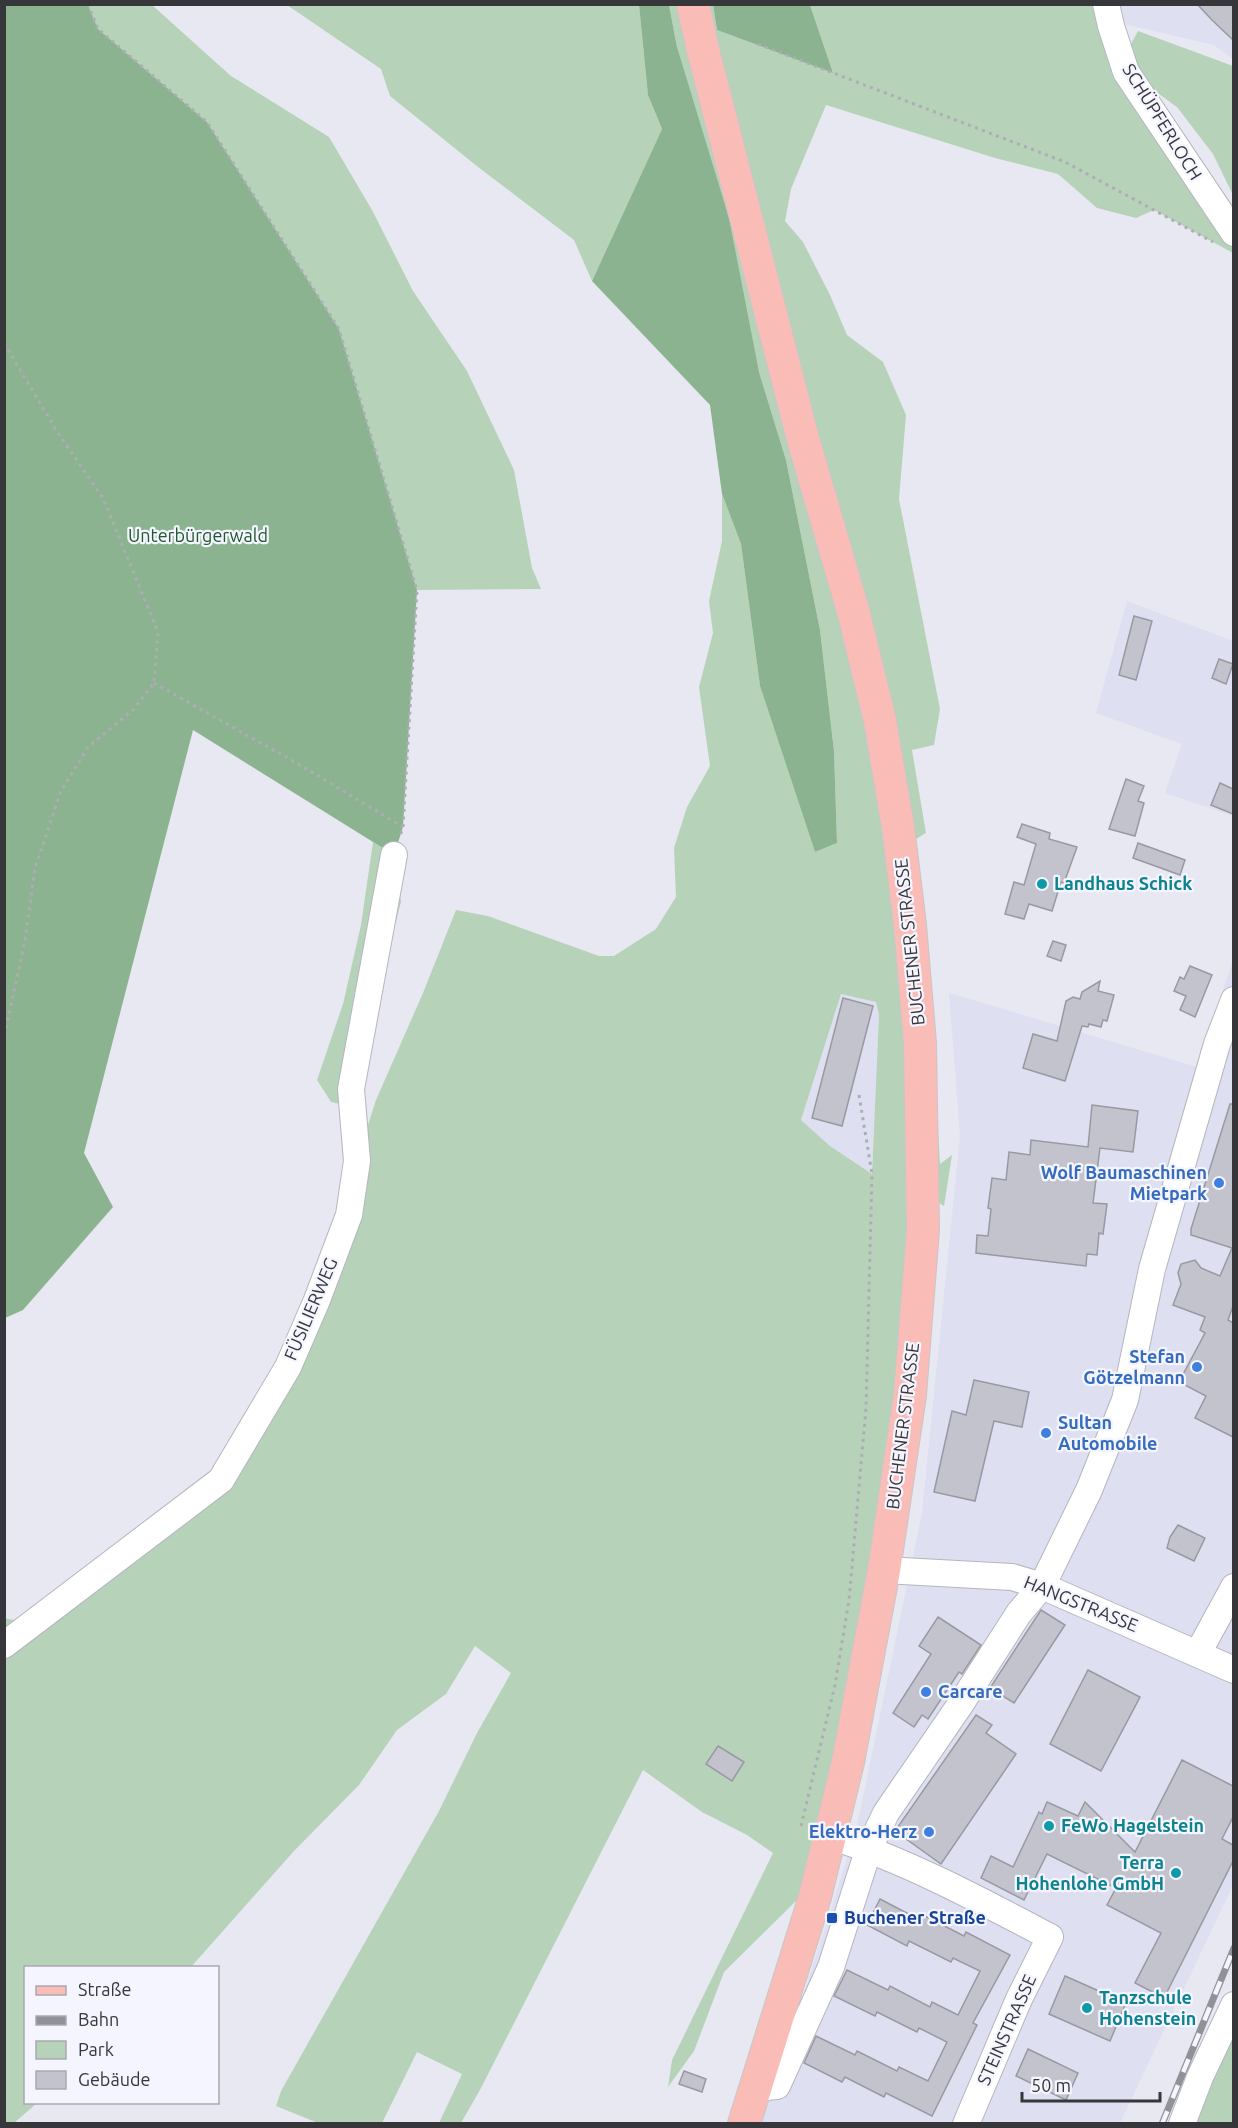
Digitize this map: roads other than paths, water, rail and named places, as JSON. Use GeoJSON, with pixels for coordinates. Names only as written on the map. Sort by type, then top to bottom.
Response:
{"type":"FeatureCollection","features":[{"type":"Feature","properties":{"kind":"main road","name":"BUCHENER STRASSE"},"geometry":{"type":"LineString","coordinates":[[693,4],[803,439],[854,614],[880,721],[910,925],[920,1043],[923,1230],[910,1395],[884,1570],[848,1762],[816,1831],[815,1897],[744,2124]]}},
{"type":"Feature","properties":{"kind":"street","name":"SCHÜPFERLOCH"},"geometry":{"type":"LineString","coordinates":[[1106,4],[1126,72],[1224,238]]}},
{"type":"Feature","properties":{"kind":"street","name":"FÜSILIERWEG"},"geometry":{"type":"LineString","coordinates":[[4,1645],[221,1480],[288,1366],[317,1300],[349,1215],[357,1161],[351,1089],[394,855]]}},
{"type":"Feature","properties":{"kind":"street"},"geometry":{"type":"LineString","coordinates":[[756,2088],[777,2086],[831,1967],[869,1848],[885,1813],[960,1705],[1019,1613],[1042,1586],[1089,1490],[1125,1400],[1152,1269],[1217,1044],[1233,1000]]}},
{"type":"Feature","properties":{"kind":"street","name":"HANGSTRASSE"},"geometry":{"type":"LineString","coordinates":[[884,1570],[1012,1577],[1042,1586],[1233,1670]]}},
{"type":"Feature","properties":{"kind":"street"},"geometry":{"type":"LineString","coordinates":[[1198,1653],[1233,1587]]}},
{"type":"Feature","properties":{"kind":"street"},"geometry":{"type":"LineString","coordinates":[[816,1831],[869,1848]]}},
{"type":"Feature","properties":{"kind":"street","name":"STEINSTRASSE"},"geometry":{"type":"LineString","coordinates":[[869,1848],[957,1887],[1050,1936],[1019,1999],[966,2124]]}},
{"type":"Feature","properties":{"kind":"street"},"geometry":{"type":"LineString","coordinates":[[1182,2124],[1200,2077],[1233,2005]]}},
{"type":"Feature","properties":{"kind":"railway"},"geometry":{"type":"LineString","coordinates":[[1162,2124],[1234,1948]]}},
{"type":"Feature","properties":{"kind":"place","name":"Landhaus Schick"},"geometry":{"type":"Point","coordinates":[1042,884]}},
{"type":"Feature","properties":{"kind":"place","name":"Wolf Baumaschinen Mietpark"},"geometry":{"type":"Point","coordinates":[1219,1183]}},
{"type":"Feature","properties":{"kind":"place","name":"Stefan Götzelmann"},"geometry":{"type":"Point","coordinates":[1197,1367]}},
{"type":"Feature","properties":{"kind":"place","name":"Sultan Automobile"},"geometry":{"type":"Point","coordinates":[1046,1433]}},
{"type":"Feature","properties":{"kind":"place","name":"Carcare"},"geometry":{"type":"Point","coordinates":[926,1692]}},
{"type":"Feature","properties":{"kind":"place","name":"FeWo Hagelstein"},"geometry":{"type":"Point","coordinates":[1049,1826]}},
{"type":"Feature","properties":{"kind":"place","name":"Elektro-Herz"},"geometry":{"type":"Point","coordinates":[929,1832]}},
{"type":"Feature","properties":{"kind":"place","name":"Terra Hohenlohe GmbH"},"geometry":{"type":"Point","coordinates":[1176,1873]}},
{"type":"Feature","properties":{"kind":"place","name":"Buchener Straße"},"geometry":{"type":"Point","coordinates":[832,1918]}},
{"type":"Feature","properties":{"kind":"place","name":"Tanzschule Hohenstein"},"geometry":{"type":"Point","coordinates":[1087,2008]}},
{"type":"Feature","properties":{"kind":"park label","name":"Unterbürgerwald"},"geometry":{"type":"Point","coordinates":[198,536]}}]}
